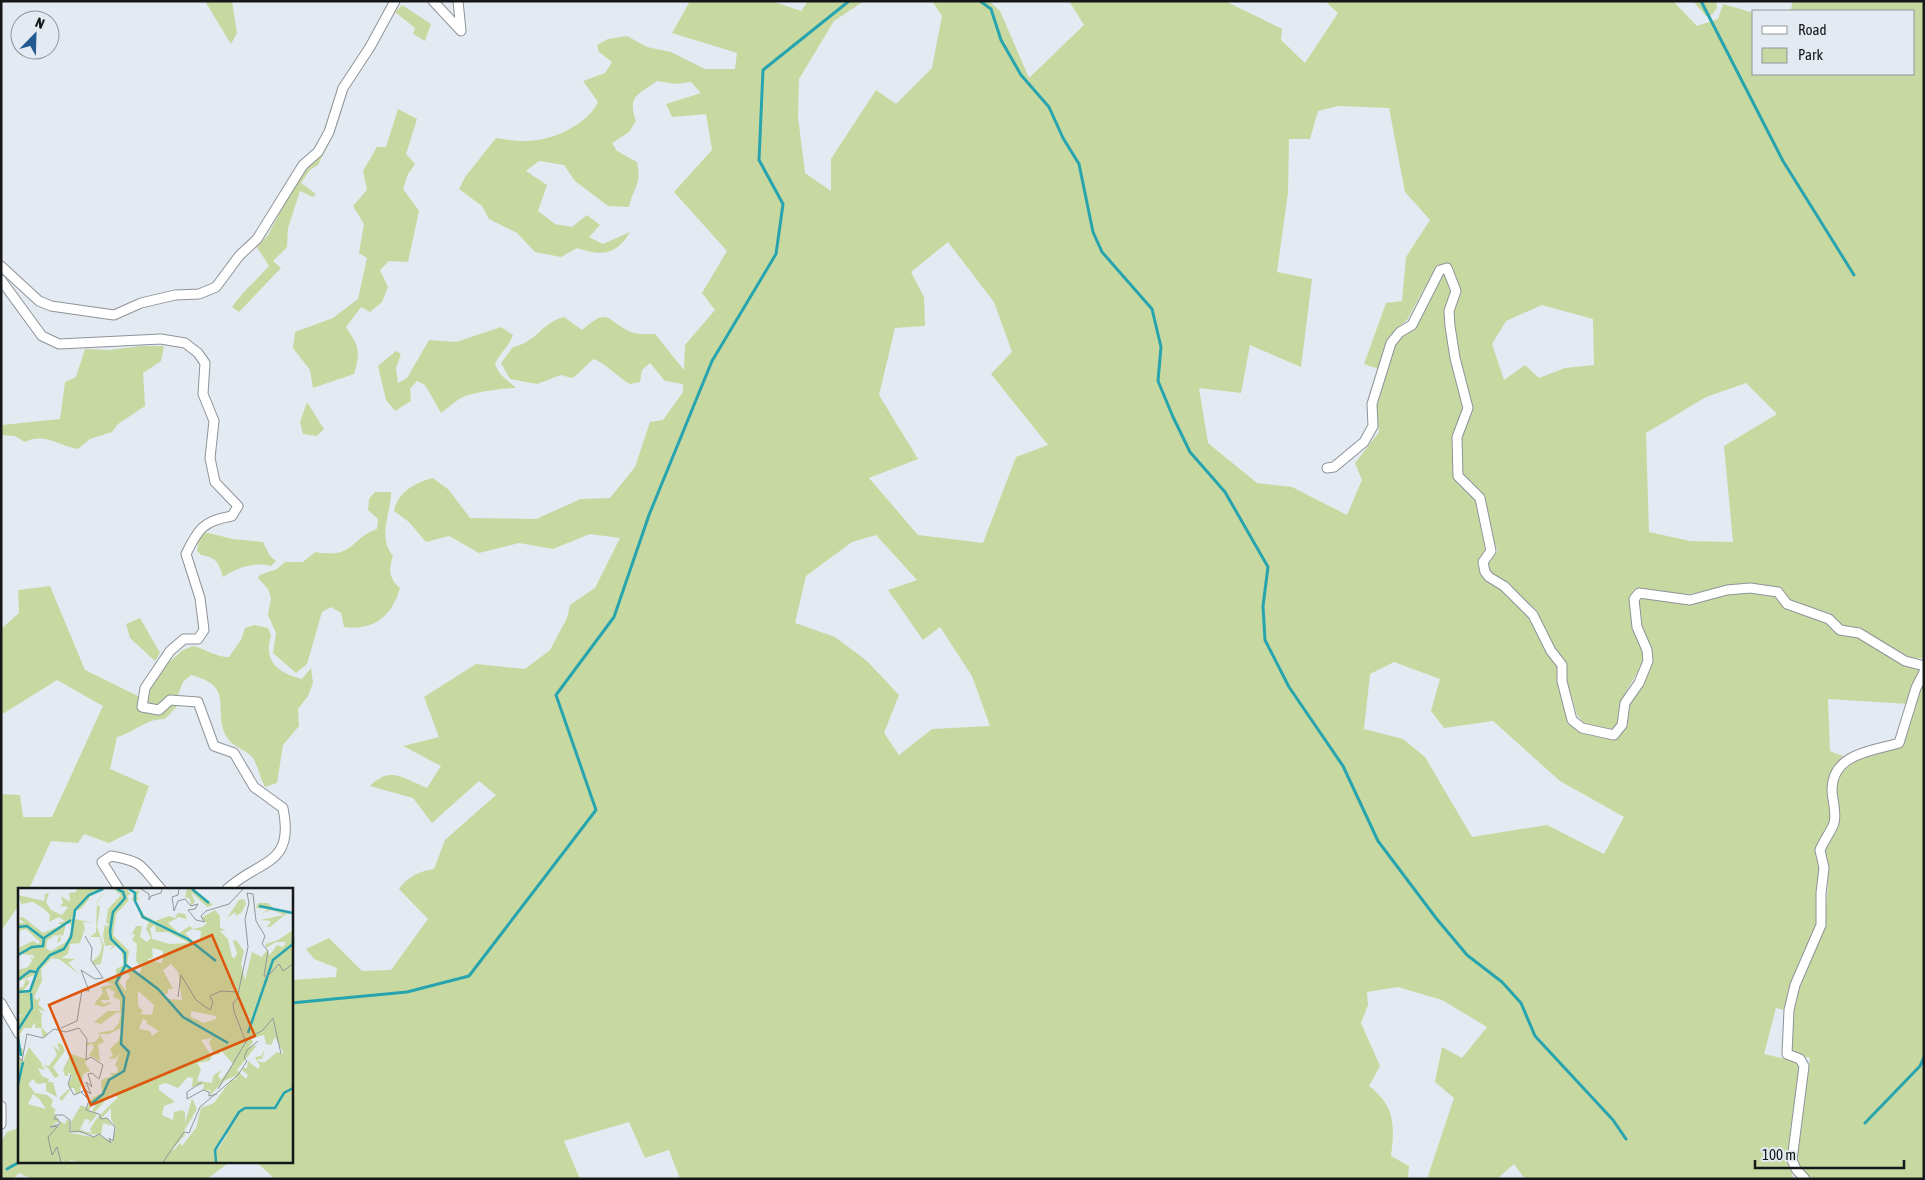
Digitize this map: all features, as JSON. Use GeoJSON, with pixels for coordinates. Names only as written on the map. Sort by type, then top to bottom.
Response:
{"type":"FeatureCollection","features":[{"type":"Feature","properties":{"kind":"street"},"geometry":{"type":"LineString","coordinates":[[1,266],[39,301],[51,306],[114,315],[141,303],[175,296],[199,294],[216,287],[239,256],[257,240],[303,165],[318,152],[329,132],[343,88],[370,47],[395,1]]}},
{"type":"Feature","properties":{"kind":"street"},"geometry":{"type":"LineString","coordinates":[[433,1],[460,31],[458,1]]}},
{"type":"Feature","properties":{"kind":"street"},"geometry":{"type":"LineString","coordinates":[[1327,468],[1334,467],[1364,442],[1373,426],[1372,404],[1391,343],[1400,332],[1412,325],[1440,270],[1447,268],[1456,291],[1449,311],[1450,326],[1455,358],[1468,408],[1456,437],[1458,476],[1480,498],[1491,551],[1483,562],[1485,572],[1489,577],[1504,586],[1533,615],[1551,651],[1562,665],[1562,681],[1572,720],[1597,733],[1614,735],[1622,725],[1625,703],[1639,683],[1648,661],[1648,650],[1636,627],[1634,599],[1639,593],[1690,600],[1742,588],[1772,590],[1778,592],[1787,604],[1829,619],[1840,630],[1859,633],[1906,661],[1924,666]]}},
{"type":"Feature","properties":{"kind":"street"},"geometry":{"type":"LineString","coordinates":[[1,280],[42,336],[59,344],[161,339],[185,343],[198,353],[205,363],[203,394],[214,421],[210,458],[215,482],[238,506],[232,516],[208,524],[196,532],[186,554],[200,598],[204,630],[198,639],[184,639],[170,651],[146,688],[142,707],[159,710],[170,700],[198,702],[214,746],[234,752],[254,787],[283,808],[287,828],[284,843],[274,859],[229,888]]}},
{"type":"Feature","properties":{"kind":"street"},"geometry":{"type":"LineString","coordinates":[[1805,1179],[1796,1169],[1792,1160],[1804,1066],[1800,1059],[1787,1054],[1789,1010],[1795,985],[1821,925],[1821,894],[1824,868],[1820,850],[1834,824],[1832,789],[1834,776],[1840,766],[1865,750],[1899,743],[1916,688],[1924,672]]}},
{"type":"Feature","properties":{"kind":"street"},"geometry":{"type":"LineString","coordinates":[[118,888],[102,862],[111,856],[128,859],[144,866],[160,888]]}},
{"type":"Feature","properties":{"kind":"street"},"geometry":{"type":"LineString","coordinates":[[1,1003],[18,1032]]}},
{"type":"Feature","properties":{"kind":"street"},"geometry":{"type":"LineString","coordinates":[[1,1106],[1,1124]]}},
{"type":"Feature","properties":{"kind":"green space"},"geometry":{"type":"Polygon","coordinates":[[[205,1],[232,1],[237,33],[231,44],[205,1]]]}},
{"type":"Feature","properties":{"kind":"green space"},"geometry":{"type":"Polygon","coordinates":[[[690,1],[772,1],[801,11],[808,1],[864,1],[834,21],[799,79],[798,117],[805,173],[831,191],[831,159],[876,90],[896,104],[932,68],[942,16],[932,1],[989,1],[1000,11],[1029,78],[1084,25],[1069,1],[1225,1],[1282,29],[1281,40],[1305,63],[1338,13],[1325,1],[1673,1],[1697,26],[1718,19],[1723,4],[1752,12],[1752,75],[1915,75],[1915,10],[1789,10],[1793,1],[1924,1],[1924,659],[1907,657],[1860,629],[1839,626],[1830,613],[1790,601],[1782,589],[1765,585],[1725,586],[1690,594],[1634,590],[1629,599],[1634,632],[1644,656],[1641,667],[1625,693],[1621,705],[1621,716],[1614,730],[1598,729],[1585,724],[1577,715],[1567,681],[1566,662],[1543,631],[1537,611],[1506,583],[1490,575],[1488,564],[1498,551],[1490,535],[1484,496],[1463,474],[1462,438],[1470,407],[1460,370],[1452,324],[1451,309],[1460,288],[1447,264],[1436,267],[1407,320],[1396,329],[1387,343],[1379,369],[1364,364],[1386,303],[1402,301],[1406,257],[1430,220],[1405,192],[1389,108],[1338,106],[1318,111],[1310,139],[1289,139],[1288,193],[1277,272],[1312,279],[1301,367],[1250,345],[1241,393],[1199,388],[1208,443],[1257,483],[1292,487],[1347,515],[1362,480],[1355,463],[1379,432],[1376,410],[1394,344],[1402,334],[1415,327],[1441,273],[1445,271],[1454,291],[1445,312],[1451,359],[1465,409],[1454,437],[1456,478],[1478,500],[1487,553],[1480,562],[1484,576],[1504,591],[1531,618],[1538,635],[1560,668],[1561,685],[1572,722],[1584,733],[1599,737],[1616,738],[1625,727],[1627,703],[1641,682],[1651,659],[1639,624],[1637,602],[1640,597],[1692,604],[1728,593],[1768,592],[1778,595],[1788,609],[1829,622],[1841,633],[1859,636],[1904,663],[1921,668],[1908,704],[1828,699],[1830,751],[1845,757],[1834,772],[1830,787],[1833,822],[1821,836],[1817,849],[1821,870],[1817,895],[1819,924],[1810,939],[1803,962],[1791,985],[1786,1010],[1776,1008],[1764,1054],[1789,1060],[1799,1065],[1799,1080],[1788,1162],[1794,1179],[1525,1179],[1514,1164],[1497,1179],[1427,1179],[1454,1098],[1435,1082],[1442,1047],[1462,1058],[1487,1027],[1442,1000],[1398,987],[1367,992],[1368,1005],[1361,1023],[1380,1066],[1369,1086],[1384,1101],[1388,1109],[1393,1126],[1391,1156],[1409,1166],[1408,1179],[680,1179],[669,1150],[645,1158],[629,1122],[564,1141],[580,1179],[275,1179],[256,1162],[292,1162],[292,980],[336,977],[337,968],[314,959],[306,949],[329,938],[362,971],[391,970],[428,919],[399,889],[414,875],[434,869],[445,840],[496,795],[479,781],[432,823],[413,798],[370,786],[385,776],[391,775],[404,778],[427,788],[441,766],[403,746],[439,737],[424,697],[476,664],[525,669],[550,650],[567,618],[570,605],[595,588],[620,538],[590,534],[553,549],[519,543],[479,553],[449,536],[426,542],[409,522],[394,511],[399,498],[414,485],[433,478],[449,490],[470,518],[536,519],[581,499],[610,498],[635,467],[650,422],[663,420],[683,392],[683,384],[665,381],[650,363],[642,370],[640,382],[630,384],[604,364],[594,359],[572,378],[561,375],[537,384],[510,379],[501,363],[513,347],[528,341],[556,320],[564,317],[582,330],[591,322],[603,317],[634,333],[655,334],[684,370],[685,345],[715,310],[702,293],[727,251],[674,192],[712,150],[706,114],[672,117],[666,104],[701,93],[691,82],[676,84],[657,81],[640,93],[636,97],[633,106],[636,121],[629,132],[612,143],[617,151],[637,162],[639,176],[629,207],[608,206],[575,181],[564,165],[539,161],[526,171],[547,185],[538,211],[555,224],[572,227],[587,215],[600,225],[589,237],[603,244],[630,232],[625,240],[613,250],[601,253],[577,248],[561,257],[535,252],[517,233],[489,219],[482,206],[459,189],[465,177],[496,138],[523,141],[544,139],[566,131],[593,111],[598,102],[583,81],[605,73],[612,62],[599,52],[597,45],[608,39],[627,36],[647,47],[671,52],[705,69],[735,69],[737,53],[672,33],[690,1]],[[948,242],[911,272],[924,297],[925,326],[895,328],[879,395],[918,459],[869,478],[918,535],[983,543],[1016,457],[1048,445],[991,374],[1012,352],[994,302],[948,242]],[[1542,305],[1506,321],[1492,344],[1504,380],[1525,365],[1539,378],[1565,368],[1594,365],[1593,319],[1542,305]],[[1746,383],[1706,397],[1646,433],[1649,532],[1690,541],[1733,542],[1724,446],[1777,414],[1746,383]],[[876,535],[852,542],[806,576],[795,623],[835,637],[867,661],[899,695],[884,733],[899,755],[932,729],[990,726],[972,676],[940,627],[923,640],[888,590],[917,580],[876,535]],[[1394,662],[1370,674],[1364,729],[1403,739],[1425,757],[1472,837],[1547,825],[1604,854],[1624,817],[1560,781],[1493,721],[1444,728],[1431,711],[1440,679],[1394,662]]]}},
{"type":"Feature","properties":{"kind":"green space"},"geometry":{"type":"Polygon","coordinates":[[[1693,1],[1716,1],[1717,8],[1712,15],[1706,16],[1693,1]]]}},
{"type":"Feature","properties":{"kind":"green space"},"geometry":{"type":"Polygon","coordinates":[[[402,5],[431,24],[425,41],[413,34],[415,28],[395,12],[402,5]]]}},
{"type":"Feature","properties":{"kind":"green space"},"geometry":{"type":"Polygon","coordinates":[[[398,109],[417,119],[406,154],[415,164],[408,174],[403,189],[419,211],[408,262],[389,261],[380,270],[388,287],[382,302],[370,312],[361,307],[346,327],[358,349],[358,359],[354,374],[313,388],[310,370],[293,348],[295,332],[333,318],[358,299],[367,258],[359,253],[364,224],[353,206],[367,190],[363,171],[377,147],[386,147],[398,109]]]}},
{"type":"Feature","properties":{"kind":"green space"},"geometry":{"type":"Polygon","coordinates":[[[332,133],[332,137],[318,165],[310,170],[301,183],[316,194],[313,197],[300,191],[288,228],[287,247],[273,261],[281,268],[239,312],[232,307],[269,266],[257,247],[268,235],[303,169],[332,133]]]}},
{"type":"Feature","properties":{"kind":"green space"},"geometry":{"type":"Polygon","coordinates":[[[501,327],[513,335],[495,365],[501,375],[516,388],[466,396],[441,413],[425,385],[417,381],[410,389],[411,401],[395,411],[386,400],[378,366],[396,351],[401,354],[396,368],[398,383],[407,378],[429,340],[456,342],[501,327]]]}},
{"type":"Feature","properties":{"kind":"green space"},"geometry":{"type":"Polygon","coordinates":[[[141,346],[164,346],[161,361],[143,373],[145,406],[118,424],[112,432],[90,439],[78,449],[45,439],[38,438],[25,442],[15,436],[1,435],[2,425],[60,419],[65,382],[76,377],[85,349],[109,350],[141,346]]]}},
{"type":"Feature","properties":{"kind":"green space"},"geometry":{"type":"Polygon","coordinates":[[[307,402],[324,429],[317,436],[303,434],[300,422],[307,402]]]}},
{"type":"Feature","properties":{"kind":"green space"},"geometry":{"type":"Polygon","coordinates":[[[375,492],[391,492],[385,533],[388,548],[393,556],[390,569],[391,577],[400,588],[397,598],[387,614],[373,624],[364,627],[344,627],[341,613],[331,607],[322,612],[307,664],[296,673],[273,653],[276,633],[268,615],[271,598],[268,589],[258,578],[260,575],[277,569],[285,562],[303,562],[315,552],[338,553],[377,529],[378,519],[368,510],[369,499],[375,492]]]}},
{"type":"Feature","properties":{"kind":"green space"},"geometry":{"type":"Polygon","coordinates":[[[204,532],[233,539],[263,542],[270,556],[276,561],[271,566],[246,566],[223,577],[220,568],[213,559],[201,555],[197,551],[199,540],[204,532]]]}},
{"type":"Feature","properties":{"kind":"green space"},"geometry":{"type":"Polygon","coordinates":[[[50,586],[85,670],[138,696],[139,710],[158,715],[172,703],[179,704],[165,719],[151,721],[117,737],[110,769],[149,786],[133,831],[109,843],[84,834],[78,843],[51,841],[29,888],[18,888],[18,906],[1,931],[1,794],[20,795],[23,817],[52,817],[103,706],[57,680],[1,715],[1,629],[19,613],[18,590],[50,586]]]}},
{"type":"Feature","properties":{"kind":"green space"},"geometry":{"type":"Polygon","coordinates":[[[140,618],[160,653],[155,661],[130,638],[126,624],[140,618]]]}},
{"type":"Feature","properties":{"kind":"green space"},"geometry":{"type":"Polygon","coordinates":[[[254,625],[268,628],[271,636],[269,652],[274,665],[286,673],[302,679],[311,668],[313,683],[308,696],[298,709],[299,726],[283,745],[277,783],[265,787],[253,758],[228,739],[221,719],[219,693],[214,686],[205,680],[191,675],[183,682],[177,697],[158,708],[147,702],[148,687],[168,663],[183,650],[193,646],[219,656],[229,657],[241,640],[245,628],[254,625]]]}},
{"type":"Feature","properties":{"kind":"green space"},"geometry":{"type":"Polygon","coordinates":[[[1924,679],[1924,1178],[1815,1179],[1804,1172],[1797,1159],[1810,1058],[1790,1053],[1792,1009],[1808,961],[1825,926],[1829,867],[1823,848],[1838,823],[1835,789],[1838,776],[1844,767],[1854,759],[1901,745],[1924,679]]]}},
{"type":"Feature","properties":{"kind":"green space"},"geometry":{"type":"Polygon","coordinates":[[[18,1128],[18,1162],[230,1162],[207,1179],[32,1179],[19,1173],[13,1179],[1,1179],[1,1142],[7,1132],[18,1128]]]}},
{"type":"Feature","properties":{"kind":"waterway"},"geometry":{"type":"LineString","coordinates":[[292,1003],[407,992],[469,976],[596,810],[556,695],[614,617],[649,515],[712,361],[776,254],[783,204],[759,160],[763,70],[849,1]]}},
{"type":"Feature","properties":{"kind":"waterway"},"geometry":{"type":"LineString","coordinates":[[980,1],[991,9],[1001,40],[1021,75],[1049,107],[1063,138],[1079,164],[1093,232],[1102,252],[1152,309],[1161,347],[1158,381],[1173,417],[1190,452],[1225,492],[1268,567],[1263,606],[1265,640],[1289,687],[1343,766],[1378,841],[1436,918],[1467,955],[1502,982],[1521,1003],[1535,1036],[1613,1120],[1626,1139]]}},
{"type":"Feature","properties":{"kind":"waterway"},"geometry":{"type":"LineString","coordinates":[[1701,1],[1783,161],[1854,275]]}},
{"type":"Feature","properties":{"kind":"waterway"},"geometry":{"type":"LineString","coordinates":[[1865,1123],[1920,1066],[1924,1057]]}},
{"type":"Feature","properties":{"kind":"waterway"},"geometry":{"type":"LineString","coordinates":[[7,1169],[19,1162]]}}]}
